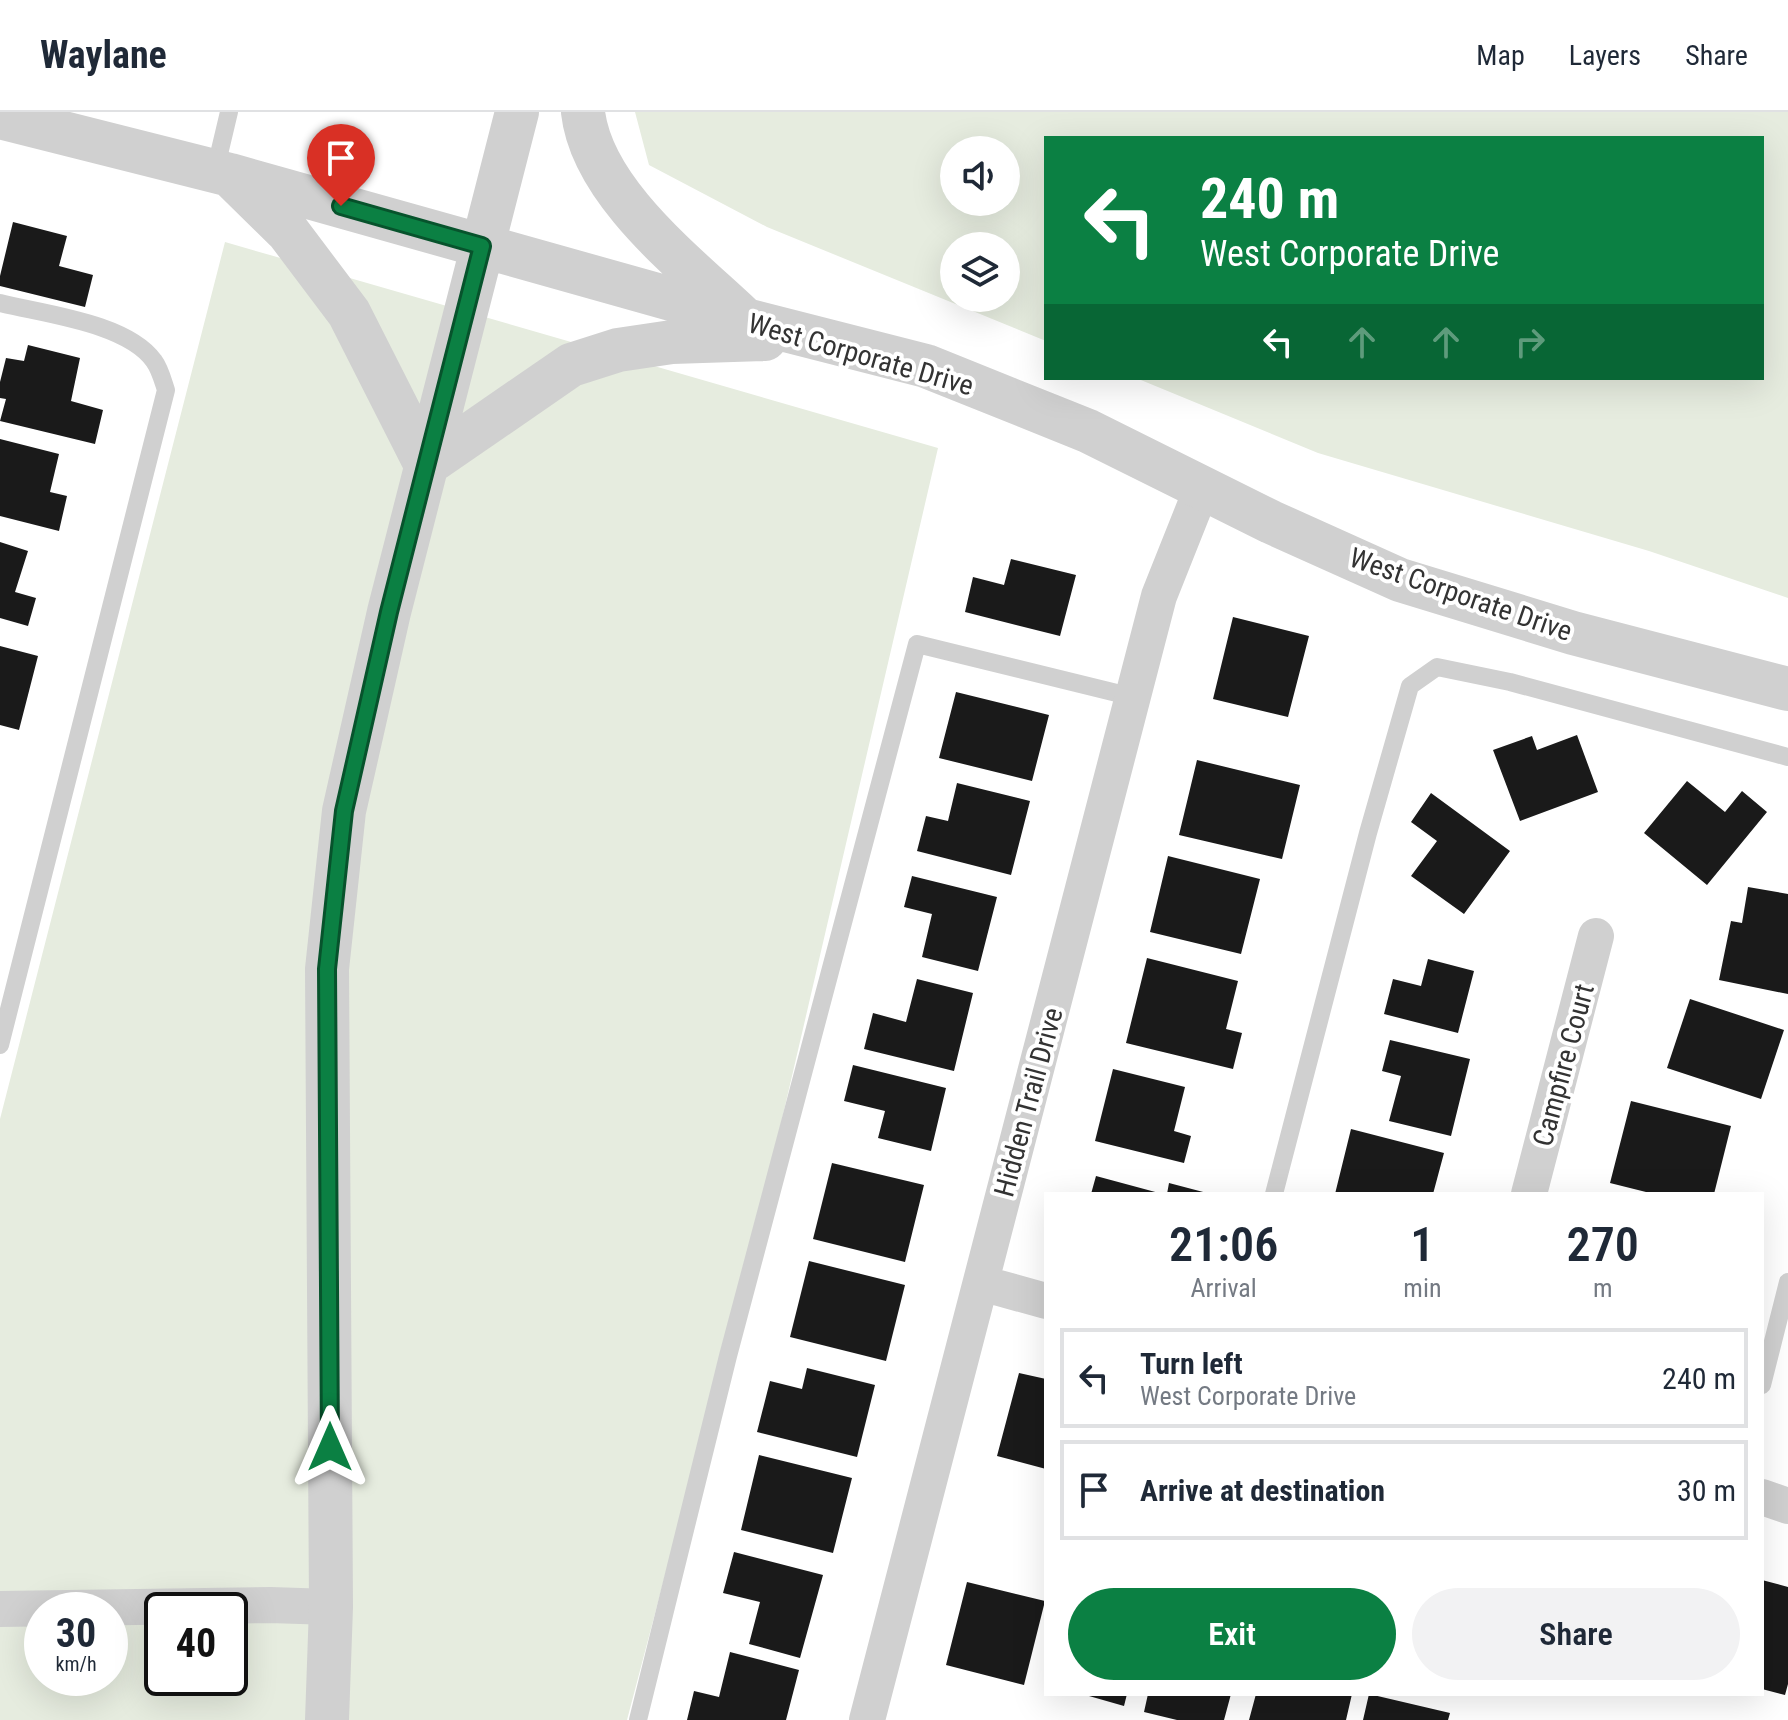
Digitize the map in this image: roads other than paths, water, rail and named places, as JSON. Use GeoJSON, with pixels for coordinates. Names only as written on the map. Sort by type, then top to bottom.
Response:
{"type":"FeatureCollection","features":[{"type":"Feature","properties":{"kind":"street"},"geometry":{"type":"LineString","coordinates":[[327,1720],[331,1607],[327,969],[344,811],[389,612],[517,112]]}},
{"type":"Feature","properties":{"kind":"street"},"geometry":{"type":"LineString","coordinates":[[583,112],[599,163],[626,202],[665,244],[746,320]]}},
{"type":"Feature","properties":{"kind":"street","name":"West Corporate Drive"},"geometry":{"type":"LineString","coordinates":[[0,117],[223,173],[746,320],[926,366],[1088,431],[1271,522],[1400,580],[1573,633],[1788,689]]}},
{"type":"Feature","properties":{"kind":"street"},"geometry":{"type":"LineString","coordinates":[[223,173],[288,232],[349,313],[426,465]]}},
{"type":"Feature","properties":{"kind":"street"},"geometry":{"type":"LineString","coordinates":[[426,465],[571,365],[618,350],[672,342],[812,337]]}},
{"type":"Feature","properties":{"kind":"street","name":"Hidden Trail Drive"},"geometry":{"type":"LineString","coordinates":[[867,1720],[1159,596],[1202,488]]}},
{"type":"Feature","properties":{"kind":"street","name":"Campfire Court"},"geometry":{"type":"LineString","coordinates":[[1530,1192],[1596,936]]}},
{"type":"Feature","properties":{"kind":"street"},"geometry":{"type":"LineString","coordinates":[[981,1283],[1044,1300]]}},
{"type":"Feature","properties":{"kind":"street"},"geometry":{"type":"LineString","coordinates":[[1764,1498],[1788,1506]]}},
{"type":"Feature","properties":{"kind":"street"},"geometry":{"type":"LineString","coordinates":[[0,1609],[331,1607]]}},
{"type":"Feature","properties":{"kind":"lane"},"geometry":{"type":"LineString","coordinates":[[223,173],[229,112]]}},
{"type":"Feature","properties":{"kind":"lane"},"geometry":{"type":"LineString","coordinates":[[0,303],[118,333],[137,343],[155,362],[166,390],[0,1045]]}},
{"type":"Feature","properties":{"kind":"lane"},"geometry":{"type":"LineString","coordinates":[[638,1720],[728,1356],[917,644],[1133,697]]}},
{"type":"Feature","properties":{"kind":"lane"},"geometry":{"type":"LineString","coordinates":[[1275,1192],[1368,833],[1410,686],[1437,667],[1510,682],[1788,757]]}},
{"type":"Feature","properties":{"kind":"lane"},"geometry":{"type":"LineString","coordinates":[[1764,1377],[1788,1282]]}}]}
